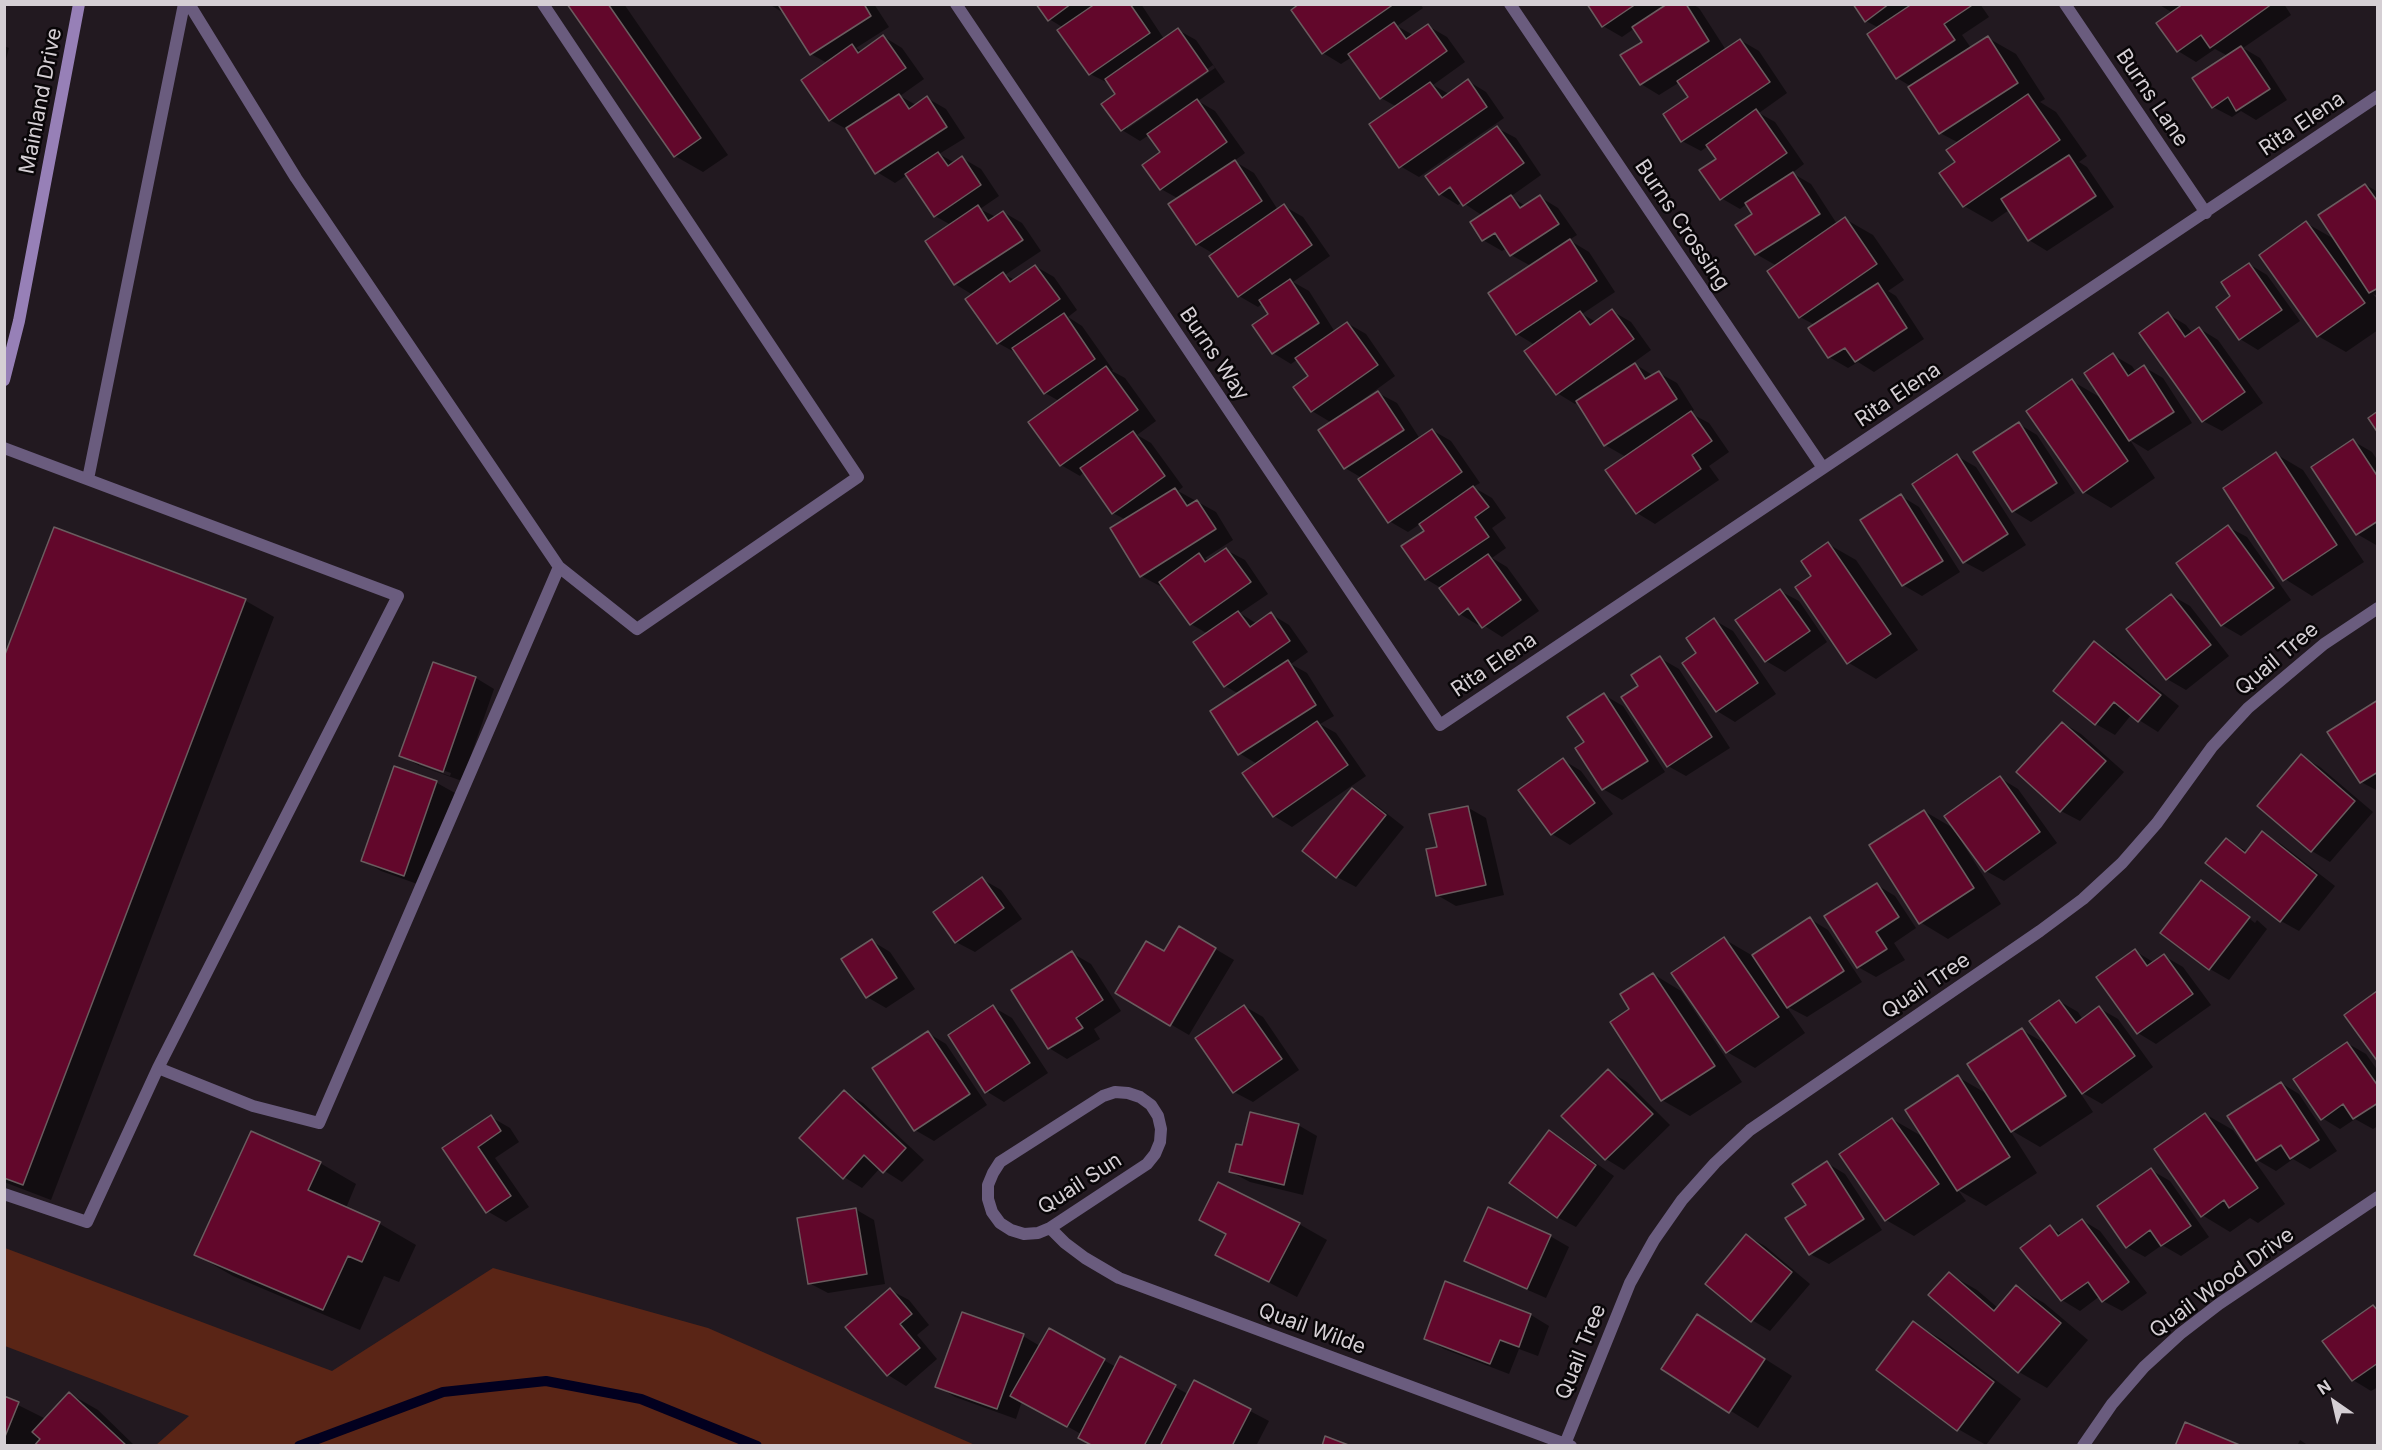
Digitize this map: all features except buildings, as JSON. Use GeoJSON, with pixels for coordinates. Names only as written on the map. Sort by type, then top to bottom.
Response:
{"type":"FeatureCollection","features":[{"type":"Feature","properties":{"kind":"main road","name":"Mainland Drive"},"geometry":{"type":"LineString","coordinates":[[4,380],[19,321],[79,4]]}},
{"type":"Feature","properties":{"kind":"street"},"geometry":{"type":"LineString","coordinates":[[88,479],[186,4]]}},
{"type":"Feature","properties":{"kind":"street"},"geometry":{"type":"LineString","coordinates":[[186,4],[297,178],[559,567],[637,629],[858,477],[543,4]]}},
{"type":"Feature","properties":{"kind":"street","name":"Burns Way"},"geometry":{"type":"LineString","coordinates":[[956,4],[1440,724]]}},
{"type":"Feature","properties":{"kind":"street","name":"Burns Crossing"},"geometry":{"type":"LineString","coordinates":[[1509,4],[1823,468]]}},
{"type":"Feature","properties":{"kind":"street","name":"Burns Lane"},"geometry":{"type":"LineString","coordinates":[[2065,4],[2206,213]]}},
{"type":"Feature","properties":{"kind":"street","name":"Rita Elena"},"geometry":{"type":"LineString","coordinates":[[1440,724],[2378,96]]}},
{"type":"Feature","properties":{"kind":"street"},"geometry":{"type":"LineString","coordinates":[[4,448],[398,596],[158,1068],[87,1222],[4,1194]]}},
{"type":"Feature","properties":{"kind":"street"},"geometry":{"type":"LineString","coordinates":[[158,1068],[253,1106],[319,1123],[559,567]]}},
{"type":"Feature","properties":{"kind":"street","name":"Quail Tree"},"geometry":{"type":"LineString","coordinates":[[1568,1445],[1630,1283],[1654,1240],[1676,1208],[1715,1163],[1750,1130],[2083,899],[2129,855],[2157,823],[2212,747],[2248,708],[2324,644],[2378,608]]}},
{"type":"Feature","properties":{"kind":"street","name":"Quail Sun"},"geometry":{"type":"LineString","coordinates":[[1115,1092],[1140,1097],[1158,1116],[1161,1129],[1160,1142],[1155,1154],[1147,1164],[1050,1228],[1038,1233],[1024,1234],[1000,1223],[992,1212],[988,1199],[988,1185],[1000,1162],[1103,1096],[1115,1092]]}},
{"type":"Feature","properties":{"kind":"street","name":"Quail Wood Drive"},"geometry":{"type":"LineString","coordinates":[[2083,1446],[2112,1404],[2144,1367],[2180,1334],[2219,1304],[2378,1197]]}},
{"type":"Feature","properties":{"kind":"street","name":"Quail Wilde"},"geometry":{"type":"LineString","coordinates":[[1050,1228],[1071,1248],[1119,1278],[1568,1445]]}},
{"type":"Feature","properties":{"kind":"shaded area"},"geometry":{"type":"Polygon","coordinates":[[[5,1248],[332,1371],[493,1268],[708,1328],[975,1445],[156,1445],[189,1416],[5,1346],[5,1248]]]}},
{"type":"Feature","properties":{"kind":"waterway"},"geometry":{"type":"LineString","coordinates":[[299,1446],[443,1392],[546,1381],[641,1399],[757,1446]]}}]}
